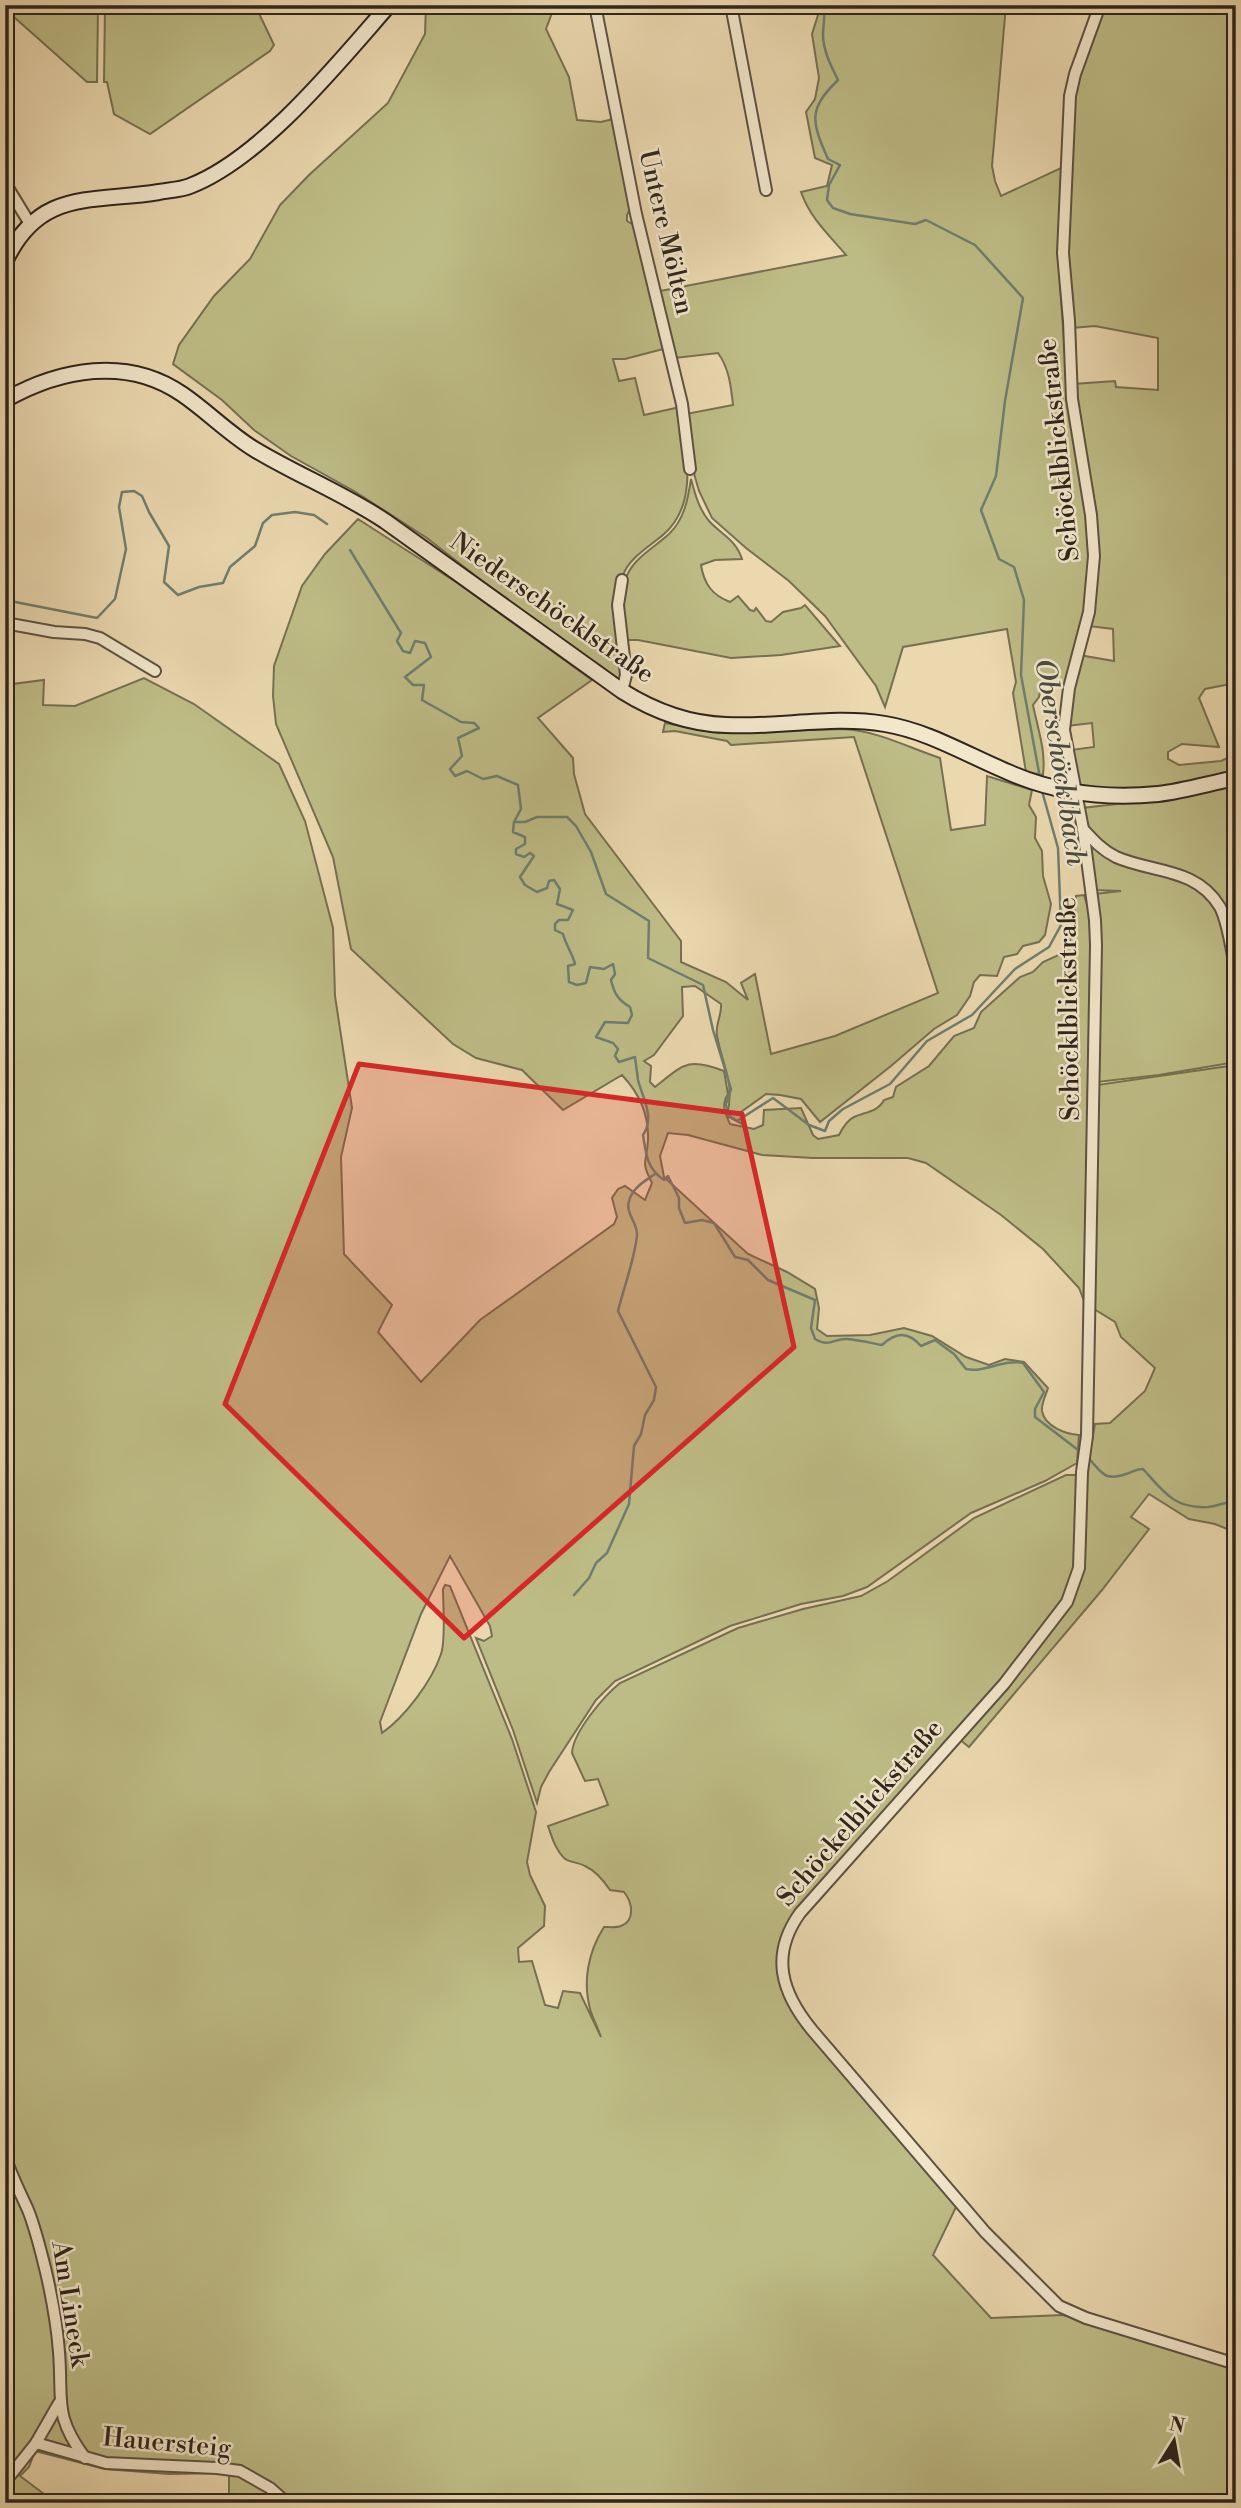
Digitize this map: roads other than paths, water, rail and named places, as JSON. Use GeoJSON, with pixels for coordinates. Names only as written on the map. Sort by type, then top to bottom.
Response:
{"type":"FeatureCollection","features":[{"type":"Feature","properties":{"kind":"main road"},"geometry":{"type":"LineString","coordinates":[[5,262],[18,239],[30,225],[63,204],[98,197],[188,187],[226,167],[310,94],[389,5]]}},
{"type":"Feature","properties":{"kind":"main road","name":"Niederschöcklstraße"},"geometry":{"type":"LineString","coordinates":[[5,400],[52,380],[90,371],[107,369],[131,372],[160,381],[182,394],[251,447],[354,500],[622,691],[673,716],[711,724],[746,726],[841,720],[900,727],[928,736],[1025,779],[1075,792],[1119,796],[1159,794],[1236,778]]}},
{"type":"Feature","properties":{"kind":"street","name":"Untere Mölten"},"geometry":{"type":"LineString","coordinates":[[595,5],[636,214],[682,404],[690,469]]}},
{"type":"Feature","properties":{"kind":"street"},"geometry":{"type":"LineString","coordinates":[[731,5],[766,190]]}},
{"type":"Feature","properties":{"kind":"street","name":"Schöcklblickstraße"},"geometry":{"type":"LineString","coordinates":[[1087,1436],[1096,945],[1083,829],[1066,750],[1064,718],[1089,612],[1094,556],[1091,515],[1072,399],[1063,232],[1070,96],[1075,74],[1100,5]]}},
{"type":"Feature","properties":{"kind":"street"},"geometry":{"type":"LineString","coordinates":[[5,183],[30,225]]}},
{"type":"Feature","properties":{"kind":"street"},"geometry":{"type":"LineString","coordinates":[[622,580],[618,605],[626,675],[622,691]]}},
{"type":"Feature","properties":{"kind":"street"},"geometry":{"type":"LineString","coordinates":[[5,623],[100,638],[155,671]]}},
{"type":"Feature","properties":{"kind":"street"},"geometry":{"type":"LineString","coordinates":[[1083,829],[1099,846],[1113,855],[1186,877],[1203,887],[1221,909],[1236,970]]}},
{"type":"Feature","properties":{"kind":"street","name":"Schöckelblickstraße"},"geometry":{"type":"LineString","coordinates":[[1087,1436],[1079,1568],[1067,1602],[1004,1684],[800,1913],[783,1945],[785,1982],[792,2001],[804,2020],[856,2082],[985,2232],[1059,2306],[1086,2318],[1236,2364]]}},
{"type":"Feature","properties":{"kind":"street","name":"Am Lineck"},"geometry":{"type":"LineString","coordinates":[[5,2156],[28,2210],[46,2272],[58,2336],[59,2403],[68,2435],[85,2458]]}},
{"type":"Feature","properties":{"kind":"street"},"geometry":{"type":"LineString","coordinates":[[5,2482],[36,2442],[59,2403]]}},
{"type":"Feature","properties":{"kind":"street","name":"Hauersteig"},"geometry":{"type":"LineString","coordinates":[[36,2442],[106,2463],[232,2469],[255,2478],[287,2503]]}},
{"type":"Feature","properties":{"kind":"waterway","name":"Oberschöcklbach"},"geometry":{"type":"LineString","coordinates":[[823,5],[824,46],[838,80],[821,100],[815,117],[818,135],[828,159],[840,165],[829,185],[827,200],[833,208],[850,214],[915,224],[926,220],[975,245],[1023,298],[1005,401],[996,476],[981,510],[999,559],[1014,567],[1024,600],[1021,675],[1040,778]]}},
{"type":"Feature","properties":{"kind":"waterway"},"geometry":{"type":"LineString","coordinates":[[5,600],[97,618],[115,599],[126,549],[119,507],[122,492],[134,491],[142,496],[169,546],[164,582],[178,595],[199,587],[223,583],[230,567],[255,546],[263,523],[272,515],[295,512],[314,515],[327,524]]}},
{"type":"Feature","properties":{"kind":"waterway"},"geometry":{"type":"LineString","coordinates":[[350,550],[401,633],[397,641],[403,651],[410,653],[415,641],[425,643],[431,657],[405,677],[413,685],[424,685],[422,700],[461,722],[474,723],[479,728],[458,738],[462,756],[450,769],[455,776],[467,771],[483,779],[497,776],[518,785],[521,809],[514,822],[513,832],[525,837],[525,844],[516,849],[516,854],[524,857],[530,853],[534,856],[520,877],[525,885],[537,892],[547,888],[549,881],[554,880],[560,889],[557,904],[573,910],[568,920],[559,920],[555,924],[555,930],[563,934],[575,964],[568,966],[569,982],[577,985],[586,983],[590,967],[604,969],[613,964],[615,974],[611,980],[614,989],[620,999],[630,1007],[632,1015],[628,1023],[605,1022],[596,1037],[613,1043],[618,1049],[615,1056],[619,1062],[635,1057],[638,1080],[648,1115],[643,1135],[646,1155],[658,1176],[664,1180],[668,1176],[679,1198],[679,1208],[685,1223],[702,1220],[714,1223],[735,1257],[748,1260],[768,1280],[815,1300],[811,1328],[815,1339],[820,1342],[847,1339],[882,1345],[902,1335],[921,1346],[935,1340],[954,1354],[966,1369],[1023,1363],[1044,1392],[1035,1409],[1035,1417],[1082,1453]]}},
{"type":"Feature","properties":{"kind":"waterway","name":"Oberschöcklbach"},"geometry":{"type":"LineString","coordinates":[[514,822],[525,822],[537,817],[567,817],[576,826],[591,852],[606,894],[649,921],[648,958],[703,985],[731,1089],[726,1104],[728,1115],[737,1121],[773,1098],[809,1125],[825,1131],[829,1121],[843,1109],[890,1084],[927,1041],[972,1015],[1015,969],[1049,947],[1061,925],[1058,848],[1042,791]]}},
{"type":"Feature","properties":{"kind":"waterway"},"geometry":{"type":"LineString","coordinates":[[574,1595],[589,1578],[596,1563],[607,1553],[629,1504],[634,1446],[641,1434],[645,1415],[654,1400],[656,1387],[618,1311],[637,1236],[629,1201],[636,1189],[655,1174]]}},
{"type":"Feature","properties":{"kind":"waterway"},"geometry":{"type":"LineString","coordinates":[[1087,1457],[1107,1476],[1143,1469],[1171,1497],[1186,1505],[1208,1507],[1236,1502]]}}]}
